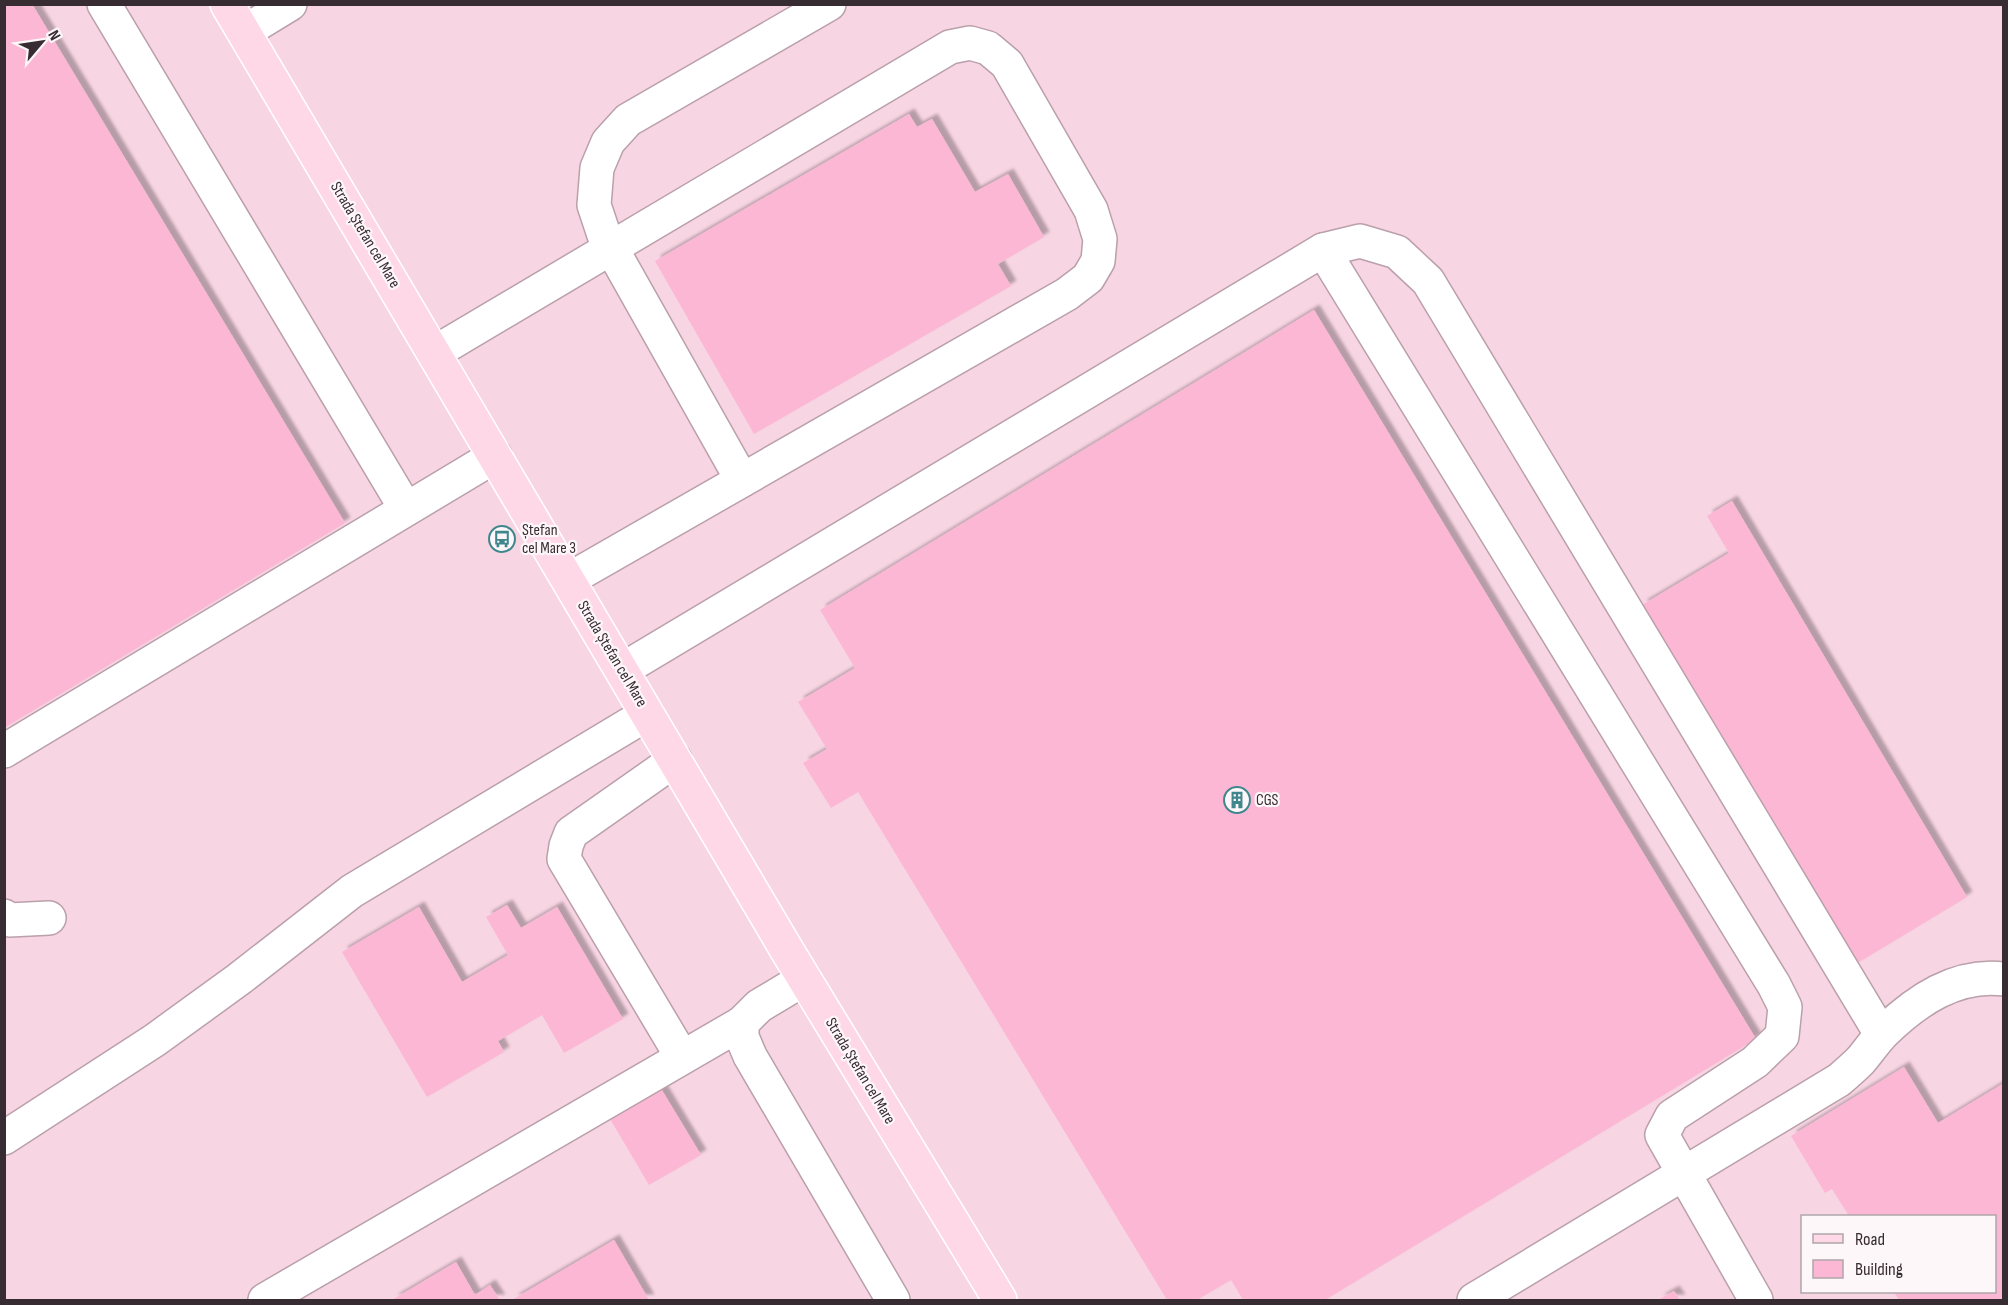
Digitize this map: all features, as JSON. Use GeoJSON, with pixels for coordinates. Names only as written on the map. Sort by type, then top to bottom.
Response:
{"type":"FeatureCollection","features":[{"type":"Feature","properties":{"kind":"main road","name":"Strada Ștefan cel Mare"},"geometry":{"type":"LineString","coordinates":[[227,4],[804,980],[1000,1300]]}},
{"type":"Feature","properties":{"kind":"lane"},"geometry":{"type":"LineString","coordinates":[[104,4],[406,509]]}},
{"type":"Feature","properties":{"kind":"lane"},"geometry":{"type":"LineString","coordinates":[[244,32],[290,4]]}},
{"type":"Feature","properties":{"kind":"lane"},"geometry":{"type":"LineString","coordinates":[[742,480],[604,235],[594,205],[597,168],[608,142],[628,120],[829,4]]}},
{"type":"Feature","properties":{"kind":"lane"},"geometry":{"type":"LineString","coordinates":[[434,353],[950,47],[970,43],[988,48],[1007,64],[1024,91],[1091,210],[1100,239],[1098,261],[1088,278],[1066,294],[568,580]]}},
{"type":"Feature","properties":{"kind":"lane"},"geometry":{"type":"LineString","coordinates":[[622,670],[1323,250],[1360,241],[1397,252],[1428,281],[1881,1034]]}},
{"type":"Feature","properties":{"kind":"lane"},"geometry":{"type":"LineString","coordinates":[[1323,250],[1774,985],[1785,1007],[1782,1036],[1755,1062],[1671,1116],[1662,1135],[1756,1300]]}},
{"type":"Feature","properties":{"kind":"lane"},"geometry":{"type":"LineString","coordinates":[[4,751],[495,456]]}},
{"type":"Feature","properties":{"kind":"lane"},"geometry":{"type":"LineString","coordinates":[[4,1138],[155,1040],[239,979],[352,891],[647,714]]}},
{"type":"Feature","properties":{"kind":"lane"},"geometry":{"type":"LineString","coordinates":[[675,760],[571,833],[564,859],[682,1057]]}},
{"type":"Feature","properties":{"kind":"lane"},"geometry":{"type":"LineString","coordinates":[[4,916],[9,920],[49,918]]}},
{"type":"Feature","properties":{"kind":"lane"},"geometry":{"type":"LineString","coordinates":[[1474,1300],[1839,1080],[1860,1061],[1881,1034],[1906,1012],[1933,994],[1968,979],[2004,979]]}},
{"type":"Feature","properties":{"kind":"lane"},"geometry":{"type":"LineString","coordinates":[[265,1300],[742,1023],[759,1006],[804,980]]}},
{"type":"Feature","properties":{"kind":"lane"},"geometry":{"type":"LineString","coordinates":[[742,1023],[742,1037],[750,1056],[893,1300]]}},
{"type":"Feature","properties":{"kind":"shaded area"},"geometry":{"type":"Polygon","coordinates":[[[5,5],[2003,5],[2003,1300],[5,1300],[5,5]]]}},
{"type":"Feature","properties":{"kind":"building"},"geometry":{"type":"Polygon","coordinates":[[[4,4],[32,4],[345,523],[4,728],[4,4]]]}},
{"type":"Feature","properties":{"kind":"building"},"geometry":{"type":"Polygon","coordinates":[[[909,114],[917,127],[932,119],[975,192],[1008,174],[1044,237],[998,264],[1011,286],[754,434],[655,261],[909,114]]]}},
{"type":"Feature","properties":{"kind":"building","name":"CGS"},"geometry":{"type":"Polygon","coordinates":[[[1314,310],[1756,1039],[1325,1300],[1243,1300],[1231,1280],[1197,1300],[1167,1300],[858,792],[831,808],[803,763],[827,749],[798,702],[855,668],[820,610],[1314,310]]]}},
{"type":"Feature","properties":{"kind":"building"},"geometry":{"type":"Polygon","coordinates":[[[1732,501],[1967,897],[1856,964],[1642,605],[1729,553],[1707,516],[1732,501]]]}},
{"type":"Feature","properties":{"kind":"building"},"geometry":{"type":"Polygon","coordinates":[[[507,905],[521,928],[557,907],[623,1019],[564,1053],[542,1015],[498,1041],[504,1052],[427,1097],[342,952],[419,907],[462,982],[508,955],[486,917],[507,905]]]}},
{"type":"Feature","properties":{"kind":"building"},"geometry":{"type":"Polygon","coordinates":[[[1904,1067],[1938,1123],[2004,1083],[2004,1300],[1899,1300],[1895,1293],[1996,1293],[1996,1215],[1848,1215],[1832,1189],[1825,1193],[1791,1136],[1904,1067]]]}},
{"type":"Feature","properties":{"kind":"building"},"geometry":{"type":"Polygon","coordinates":[[[657,1082],[701,1155],[649,1185],[606,1112],[657,1082]]]}},
{"type":"Feature","properties":{"kind":"building"},"geometry":{"type":"Polygon","coordinates":[[[614,1240],[649,1300],[512,1300],[614,1240]]]}},
{"type":"Feature","properties":{"kind":"building"},"geometry":{"type":"Polygon","coordinates":[[[456,1262],[475,1295],[490,1285],[500,1300],[392,1300],[456,1262]]]}},
{"type":"Feature","properties":{"kind":"building"},"geometry":{"type":"Polygon","coordinates":[[[1674,1291],[1680,1300],[1658,1300],[1674,1291]]]}},
{"type":"Feature","properties":{"kind":"place","name":"Ștefan cel Mare 3"},"geometry":{"type":"Point","coordinates":[502,539]}},
{"type":"Feature","properties":{"kind":"place","name":"CGS"},"geometry":{"type":"Point","coordinates":[1237,800]}}]}
